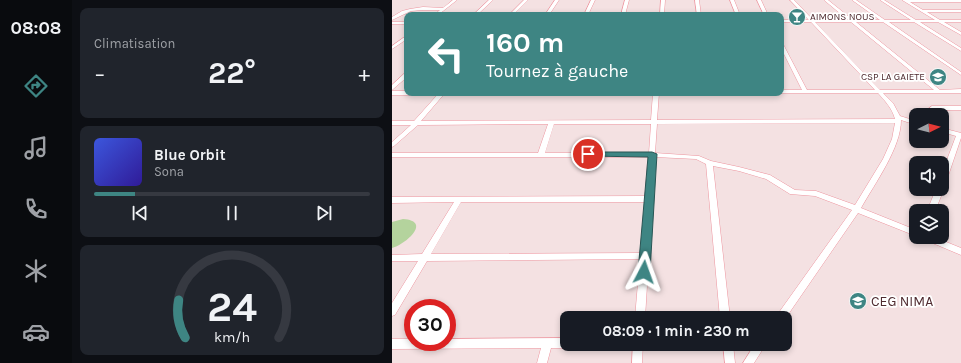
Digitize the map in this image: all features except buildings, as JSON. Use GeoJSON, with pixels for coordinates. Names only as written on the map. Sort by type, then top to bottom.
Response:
{"type":"FeatureCollection","features":[{"type":"Feature","properties":{"kind":"street"},"geometry":{"type":"LineString","coordinates":[[440,12],[455,0]]}},
{"type":"Feature","properties":{"kind":"street"},"geometry":{"type":"LineString","coordinates":[[478,12],[491,0]]}},
{"type":"Feature","properties":{"kind":"street"},"geometry":{"type":"LineString","coordinates":[[514,12],[526,0]]}},
{"type":"Feature","properties":{"kind":"street"},"geometry":{"type":"LineString","coordinates":[[549,12],[558,0]]}},
{"type":"Feature","properties":{"kind":"street"},"geometry":{"type":"LineString","coordinates":[[587,12],[593,0]]}},
{"type":"Feature","properties":{"kind":"street"},"geometry":{"type":"LineString","coordinates":[[624,12],[627,0]]}},
{"type":"Feature","properties":{"kind":"street"},"geometry":{"type":"LineString","coordinates":[[662,12],[663,0]]}},
{"type":"Feature","properties":{"kind":"street"},"geometry":{"type":"LineString","coordinates":[[697,0],[699,12]]}},
{"type":"Feature","properties":{"kind":"street"},"geometry":{"type":"LineString","coordinates":[[732,0],[737,12]]}},
{"type":"Feature","properties":{"kind":"street"},"geometry":{"type":"LineString","coordinates":[[759,0],[765,12]]}},
{"type":"Feature","properties":{"kind":"street"},"geometry":{"type":"LineString","coordinates":[[785,311],[857,209],[886,159],[895,139],[898,119],[891,104],[792,0]]}},
{"type":"Feature","properties":{"kind":"street"},"geometry":{"type":"LineString","coordinates":[[826,0],[939,91]]}},
{"type":"Feature","properties":{"kind":"street"},"geometry":{"type":"LineString","coordinates":[[854,0],[961,74]]}},
{"type":"Feature","properties":{"kind":"street"},"geometry":{"type":"LineString","coordinates":[[882,0],[961,50]]}},
{"type":"Feature","properties":{"kind":"street"},"geometry":{"type":"LineString","coordinates":[[905,1],[961,1]]}},
{"type":"Feature","properties":{"kind":"street"},"geometry":{"type":"LineString","coordinates":[[905,1],[961,33]]}},
{"type":"Feature","properties":{"kind":"street"},"geometry":{"type":"LineString","coordinates":[[392,20],[400,13],[411,9],[444,9]]}},
{"type":"Feature","properties":{"kind":"street"},"geometry":{"type":"LineString","coordinates":[[923,11],[961,11]]}},
{"type":"Feature","properties":{"kind":"street"},"geometry":{"type":"LineString","coordinates":[[784,21],[961,21]]}},
{"type":"Feature","properties":{"kind":"street"},"geometry":{"type":"LineString","coordinates":[[392,23],[404,23]]}},
{"type":"Feature","properties":{"kind":"street"},"geometry":{"type":"LineString","coordinates":[[392,48],[404,39]]}},
{"type":"Feature","properties":{"kind":"street"},"geometry":{"type":"LineString","coordinates":[[784,50],[805,92]]}},
{"type":"Feature","properties":{"kind":"street"},"geometry":{"type":"LineString","coordinates":[[392,88],[404,77]]}},
{"type":"Feature","properties":{"kind":"street"},"geometry":{"type":"LineString","coordinates":[[784,92],[961,91]]}},
{"type":"Feature","properties":{"kind":"street"},"geometry":{"type":"LineString","coordinates":[[392,94],[404,94]]}},
{"type":"Feature","properties":{"kind":"street"},"geometry":{"type":"LineString","coordinates":[[392,145],[416,123],[439,96]]}},
{"type":"Feature","properties":{"kind":"street"},"geometry":{"type":"LineString","coordinates":[[641,311],[656,96]]}},
{"type":"Feature","properties":{"kind":"street"},"geometry":{"type":"LineString","coordinates":[[949,108],[961,108]]}},
{"type":"Feature","properties":{"kind":"street"},"geometry":{"type":"LineString","coordinates":[[392,123],[898,119],[909,121]]}},
{"type":"Feature","properties":{"kind":"street"},"geometry":{"type":"LineString","coordinates":[[541,155],[552,122]]}},
{"type":"Feature","properties":{"kind":"street"},"geometry":{"type":"LineString","coordinates":[[949,164],[960,135],[950,132]]}},
{"type":"Feature","properties":{"kind":"street"},"geometry":{"type":"LineString","coordinates":[[392,155],[652,154],[697,157],[709,163],[768,177],[793,192],[816,194],[909,230]]}},
{"type":"Feature","properties":{"kind":"street"},"geometry":{"type":"LineString","coordinates":[[709,163],[724,311]]}},
{"type":"Feature","properties":{"kind":"street"},"geometry":{"type":"LineString","coordinates":[[392,200],[649,199]]}},
{"type":"Feature","properties":{"kind":"street"},"geometry":{"type":"LineString","coordinates":[[392,312],[459,200]]}},
{"type":"Feature","properties":{"kind":"street"},"geometry":{"type":"LineString","coordinates":[[942,244],[961,252]]}},
{"type":"Feature","properties":{"kind":"street"},"geometry":{"type":"LineString","coordinates":[[392,258],[645,256]]}},
{"type":"Feature","properties":{"kind":"street"},"geometry":{"type":"LineString","coordinates":[[392,344],[560,342]]}},
{"type":"Feature","properties":{"kind":"street"},"geometry":{"type":"LineString","coordinates":[[542,363],[547,343]]}},
{"type":"Feature","properties":{"kind":"street"},"geometry":{"type":"LineString","coordinates":[[637,363],[638,351]]}},
{"type":"Feature","properties":{"kind":"street"},"geometry":{"type":"LineString","coordinates":[[729,351],[730,363]]}},
{"type":"Feature","properties":{"kind":"street"},"geometry":{"type":"LineString","coordinates":[[748,363],[756,351]]}},
{"type":"Feature","properties":{"kind":"green space"},"geometry":{"type":"Polygon","coordinates":[[[403,219],[411,221],[415,224],[416,228],[414,233],[409,238],[398,246],[392,248],[392,222],[403,219]]]}},
{"type":"Feature","properties":{"kind":"place","name":"AIMONS NOUS"},"geometry":{"type":"Point","coordinates":[797,17]}},
{"type":"Feature","properties":{"kind":"place","name":"CSP LA GAIETE"},"geometry":{"type":"Point","coordinates":[938,77]}},
{"type":"Feature","properties":{"kind":"place","name":"CEG NIMA"},"geometry":{"type":"Point","coordinates":[858,301]}},
{"type":"Feature","properties":{"kind":"route"},"geometry":{"type":"LineString","coordinates":[[588,154],[652,154],[644,272]]}}]}
